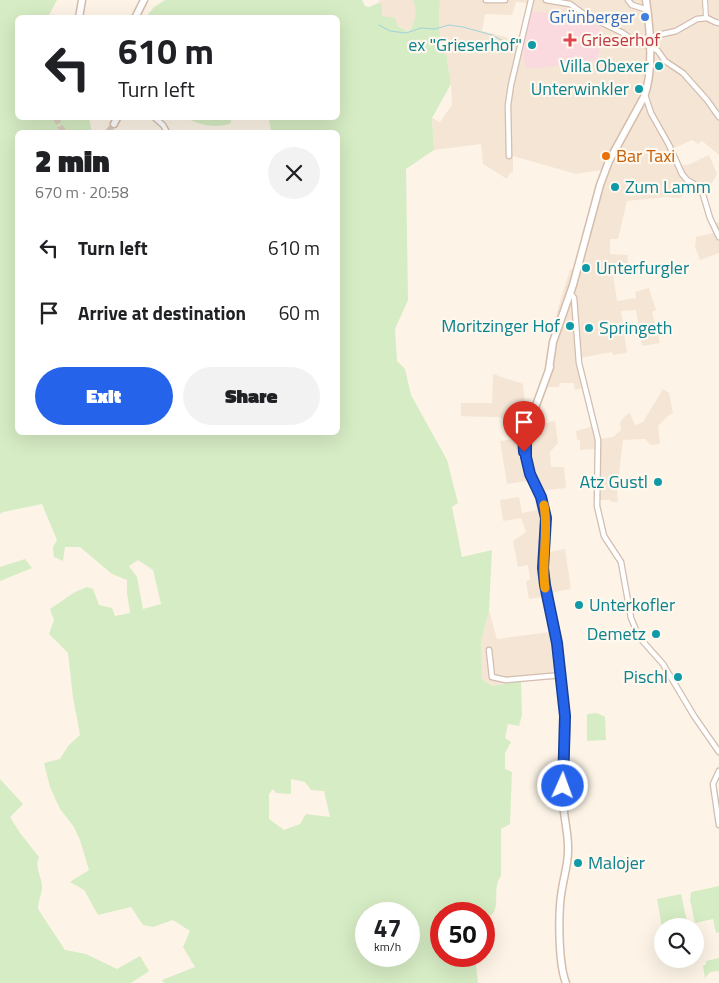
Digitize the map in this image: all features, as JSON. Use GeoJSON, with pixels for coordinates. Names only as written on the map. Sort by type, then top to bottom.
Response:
{"type":"FeatureCollection","features":[{"type":"Feature","properties":{"kind":"main road"},"geometry":{"type":"LineString","coordinates":[[80,15],[82,0]]}},
{"type":"Feature","properties":{"kind":"main road"},"geometry":{"type":"LineString","coordinates":[[136,15],[144,0]]}},
{"type":"Feature","properties":{"kind":"main road"},"geometry":{"type":"LineString","coordinates":[[565,982],[559,920],[560,902],[569,849],[563,801],[566,730],[563,675],[544,577],[546,518],[544,507],[530,474],[524,452],[523,435],[542,391],[549,369],[553,342],[570,293],[600,185],[609,161],[645,94],[648,80],[650,46],[646,0]]}},
{"type":"Feature","properties":{"kind":"main road"},"geometry":{"type":"LineString","coordinates":[[114,124],[116,120]]}},
{"type":"Feature","properties":{"kind":"street"},"geometry":{"type":"LineString","coordinates":[[486,0],[505,0]]}},
{"type":"Feature","properties":{"kind":"street"},"geometry":{"type":"LineString","coordinates":[[509,156],[508,105],[531,0]]}},
{"type":"Feature","properties":{"kind":"street"},"geometry":{"type":"LineString","coordinates":[[546,0],[570,4],[584,14],[623,33],[637,43],[658,50],[665,61],[683,73],[719,117]]}},
{"type":"Feature","properties":{"kind":"street"},"geometry":{"type":"LineString","coordinates":[[628,0],[632,5],[648,10]]}},
{"type":"Feature","properties":{"kind":"street"},"geometry":{"type":"LineString","coordinates":[[705,0],[706,18]]}},
{"type":"Feature","properties":{"kind":"street"},"geometry":{"type":"LineString","coordinates":[[650,46],[654,36],[676,30],[697,18],[706,18],[719,23]]}},
{"type":"Feature","properties":{"kind":"street"},"geometry":{"type":"LineString","coordinates":[[645,94],[652,113],[682,174],[701,188],[710,218],[719,237]]}},
{"type":"Feature","properties":{"kind":"street"},"geometry":{"type":"LineString","coordinates":[[157,120],[166,130]]}},
{"type":"Feature","properties":{"kind":"street"},"geometry":{"type":"LineString","coordinates":[[570,293],[574,298],[579,363],[598,440],[597,506],[604,536],[621,562],[632,618],[639,637],[663,664],[694,716],[719,752]]}},
{"type":"Feature","properties":{"kind":"street"},"geometry":{"type":"LineString","coordinates":[[489,650],[492,677],[506,680],[563,675]]}},
{"type":"Feature","properties":{"kind":"street"},"geometry":{"type":"LineString","coordinates":[[719,771],[713,784],[719,825]]}},
{"type":"Feature","properties":{"kind":"shaded area"},"geometry":{"type":"Polygon","coordinates":[[[380,0],[413,0],[416,7],[415,21],[409,32],[382,16],[382,5],[378,3],[380,0]]]}},
{"type":"Feature","properties":{"kind":"shaded area"},"geometry":{"type":"Polygon","coordinates":[[[440,0],[719,0],[719,155],[702,141],[698,144],[692,140],[672,149],[681,166],[709,155],[717,174],[712,183],[703,189],[687,187],[685,194],[680,198],[666,197],[627,201],[618,239],[610,239],[610,254],[628,255],[627,273],[613,275],[617,301],[636,298],[635,292],[649,288],[656,310],[652,312],[660,343],[642,346],[636,310],[621,311],[627,353],[613,355],[612,352],[580,358],[586,387],[575,390],[574,383],[560,383],[559,387],[548,387],[534,423],[536,425],[555,421],[558,443],[550,452],[551,467],[564,467],[566,488],[545,490],[551,518],[548,552],[565,549],[571,589],[554,592],[554,595],[529,599],[526,581],[530,580],[528,565],[518,567],[513,541],[526,532],[521,518],[503,521],[500,500],[519,497],[522,513],[537,510],[534,494],[527,481],[507,484],[500,441],[520,438],[521,418],[461,416],[461,403],[492,403],[493,374],[523,384],[525,409],[530,410],[546,367],[549,342],[561,298],[570,270],[574,267],[602,170],[576,174],[513,156],[513,172],[510,173],[507,179],[483,164],[481,144],[434,150],[432,118],[440,122],[452,105],[448,57],[441,49],[440,0]],[[516,2],[512,15],[485,14],[482,31],[506,37],[517,47],[527,3],[516,2]]]}},
{"type":"Feature","properties":{"kind":"shaded area","name":"Grieserhof"},"geometry":{"type":"Polygon","coordinates":[[[532,11],[568,16],[569,23],[600,25],[599,39],[629,41],[629,45],[600,43],[598,60],[527,68],[524,61],[524,50],[532,11]]]}},
{"type":"Feature","properties":{"kind":"shaded area"},"geometry":{"type":"Polygon","coordinates":[[[719,222],[719,253],[700,260],[695,247],[696,237],[714,233],[712,226],[719,222]]]}},
{"type":"Feature","properties":{"kind":"shaded area"},"geometry":{"type":"Polygon","coordinates":[[[663,389],[669,393],[673,413],[658,426],[660,444],[651,445],[645,439],[623,440],[617,490],[618,502],[594,500],[595,449],[580,450],[580,440],[577,440],[576,431],[597,425],[600,439],[613,437],[621,430],[620,422],[630,413],[635,425],[643,422],[663,389]]]}},
{"type":"Feature","properties":{"kind":"shaded area"},"geometry":{"type":"Polygon","coordinates":[[[489,610],[497,639],[558,631],[567,679],[521,681],[492,686],[482,679],[481,642],[489,610]]]}},
{"type":"Feature","properties":{"kind":"green space"},"geometry":{"type":"Polygon","coordinates":[[[0,0],[57,0],[49,15],[15,15],[15,120],[89,120],[92,130],[15,130],[15,435],[340,435],[340,130],[271,130],[269,120],[340,120],[340,15],[148,15],[154,7],[165,0],[362,0],[365,6],[369,7],[378,3],[382,4],[382,16],[395,18],[398,26],[409,32],[415,16],[413,0],[440,0],[441,49],[448,57],[451,84],[432,118],[434,150],[406,169],[408,300],[395,329],[397,361],[405,369],[411,395],[447,460],[458,503],[452,507],[462,557],[492,550],[489,610],[481,642],[482,679],[492,686],[521,681],[522,715],[519,726],[508,724],[505,738],[511,742],[505,753],[505,769],[512,772],[510,824],[501,829],[501,876],[498,881],[495,910],[495,902],[430,902],[430,967],[476,967],[478,983],[164,983],[162,980],[195,967],[183,947],[190,931],[173,920],[153,927],[143,925],[131,907],[98,915],[84,890],[70,882],[89,870],[74,827],[60,809],[50,787],[44,763],[60,759],[68,746],[80,735],[68,653],[49,634],[54,620],[50,609],[75,592],[87,587],[93,589],[99,605],[112,608],[115,616],[130,613],[127,580],[112,574],[80,547],[65,547],[63,561],[54,557],[53,547],[57,540],[42,504],[0,514],[0,0]],[[138,560],[129,566],[137,577],[143,609],[161,604],[153,570],[138,560]],[[291,779],[291,794],[276,793],[273,789],[269,794],[269,819],[284,830],[300,824],[306,814],[330,817],[324,791],[311,790],[305,782],[291,779]]]}},
{"type":"Feature","properties":{"kind":"green space"},"geometry":{"type":"Polygon","coordinates":[[[192,120],[231,120],[230,124],[214,126],[197,123],[192,120]]]}},
{"type":"Feature","properties":{"kind":"green space"},"geometry":{"type":"Polygon","coordinates":[[[25,559],[32,568],[0,581],[0,567],[25,559]]]}},
{"type":"Feature","properties":{"kind":"green space"},"geometry":{"type":"Polygon","coordinates":[[[597,713],[605,717],[606,740],[587,741],[587,714],[597,713]]]}},
{"type":"Feature","properties":{"kind":"green space"},"geometry":{"type":"Polygon","coordinates":[[[0,779],[23,804],[10,817],[39,857],[37,866],[42,889],[38,909],[65,950],[86,954],[117,969],[140,956],[149,971],[131,983],[0,983],[0,779]]]}},
{"type":"Feature","properties":{"kind":"green space"},"geometry":{"type":"Polygon","coordinates":[[[719,886],[719,932],[716,933],[713,919],[704,921],[704,918],[694,918],[690,900],[691,892],[719,886]]]}},
{"type":"Feature","properties":{"kind":"green space"},"geometry":{"type":"Polygon","coordinates":[[[681,894],[686,918],[660,918],[657,899],[681,894]]]}},
{"type":"Feature","properties":{"kind":"green space"},"geometry":{"type":"Polygon","coordinates":[[[719,958],[719,971],[710,972],[705,978],[703,968],[706,961],[719,958]]]}},
{"type":"Feature","properties":{"kind":"waterway"},"geometry":{"type":"LineString","coordinates":[[379,25],[390,31],[406,33],[421,28],[435,29],[449,25],[492,35],[505,42]]}},
{"type":"Feature","properties":{"kind":"tunnel"},"geometry":{"type":"LineString","coordinates":[[57,120],[63,130]]}},
{"type":"Feature","properties":{"kind":"tunnel"},"geometry":{"type":"LineString","coordinates":[[110,130],[114,124]]}},
{"type":"Feature","properties":{"kind":"slow traffic"},"geometry":{"type":"LineString","coordinates":[[544,505],[546,518],[543,553],[545,588]]}},
{"type":"Feature","properties":{"kind":"place","name":"Grünberger"},"geometry":{"type":"Point","coordinates":[645,17]}},
{"type":"Feature","properties":{"kind":"place","name":"Grieserhof"},"geometry":{"type":"Point","coordinates":[570,40]}},
{"type":"Feature","properties":{"kind":"place","name":"ex \"Grieserhof\""},"geometry":{"type":"Point","coordinates":[532,45]}},
{"type":"Feature","properties":{"kind":"place","name":"Villa Obexer"},"geometry":{"type":"Point","coordinates":[659,66]}},
{"type":"Feature","properties":{"kind":"place","name":"Unterwinkler"},"geometry":{"type":"Point","coordinates":[639,89]}},
{"type":"Feature","properties":{"kind":"place","name":"Bar Taxi"},"geometry":{"type":"Point","coordinates":[606,156]}},
{"type":"Feature","properties":{"kind":"place","name":"Zum Lamm"},"geometry":{"type":"Point","coordinates":[615,187]}},
{"type":"Feature","properties":{"kind":"place","name":"Unterfurgler"},"geometry":{"type":"Point","coordinates":[586,268]}},
{"type":"Feature","properties":{"kind":"place","name":"Moritzinger Hof"},"geometry":{"type":"Point","coordinates":[570,326]}},
{"type":"Feature","properties":{"kind":"place","name":"Springeth"},"geometry":{"type":"Point","coordinates":[589,328]}},
{"type":"Feature","properties":{"kind":"place","name":"Atz Gustl"},"geometry":{"type":"Point","coordinates":[658,482]}},
{"type":"Feature","properties":{"kind":"place","name":"Unterkofler"},"geometry":{"type":"Point","coordinates":[579,605]}},
{"type":"Feature","properties":{"kind":"place","name":"Demetz"},"geometry":{"type":"Point","coordinates":[656,634]}},
{"type":"Feature","properties":{"kind":"place","name":"Pischl"},"geometry":{"type":"Point","coordinates":[678,677]}},
{"type":"Feature","properties":{"kind":"place","name":"Malojer"},"geometry":{"type":"Point","coordinates":[578,863]}},
{"type":"Feature","properties":{"kind":"route"},"geometry":{"type":"LineString","coordinates":[[524,452],[523,435],[528,420],[532,416],[526,436],[526,457],[530,474],[541,497],[546,518],[543,568],[548,603],[557,643],[566,730],[563,786]]}}]}
